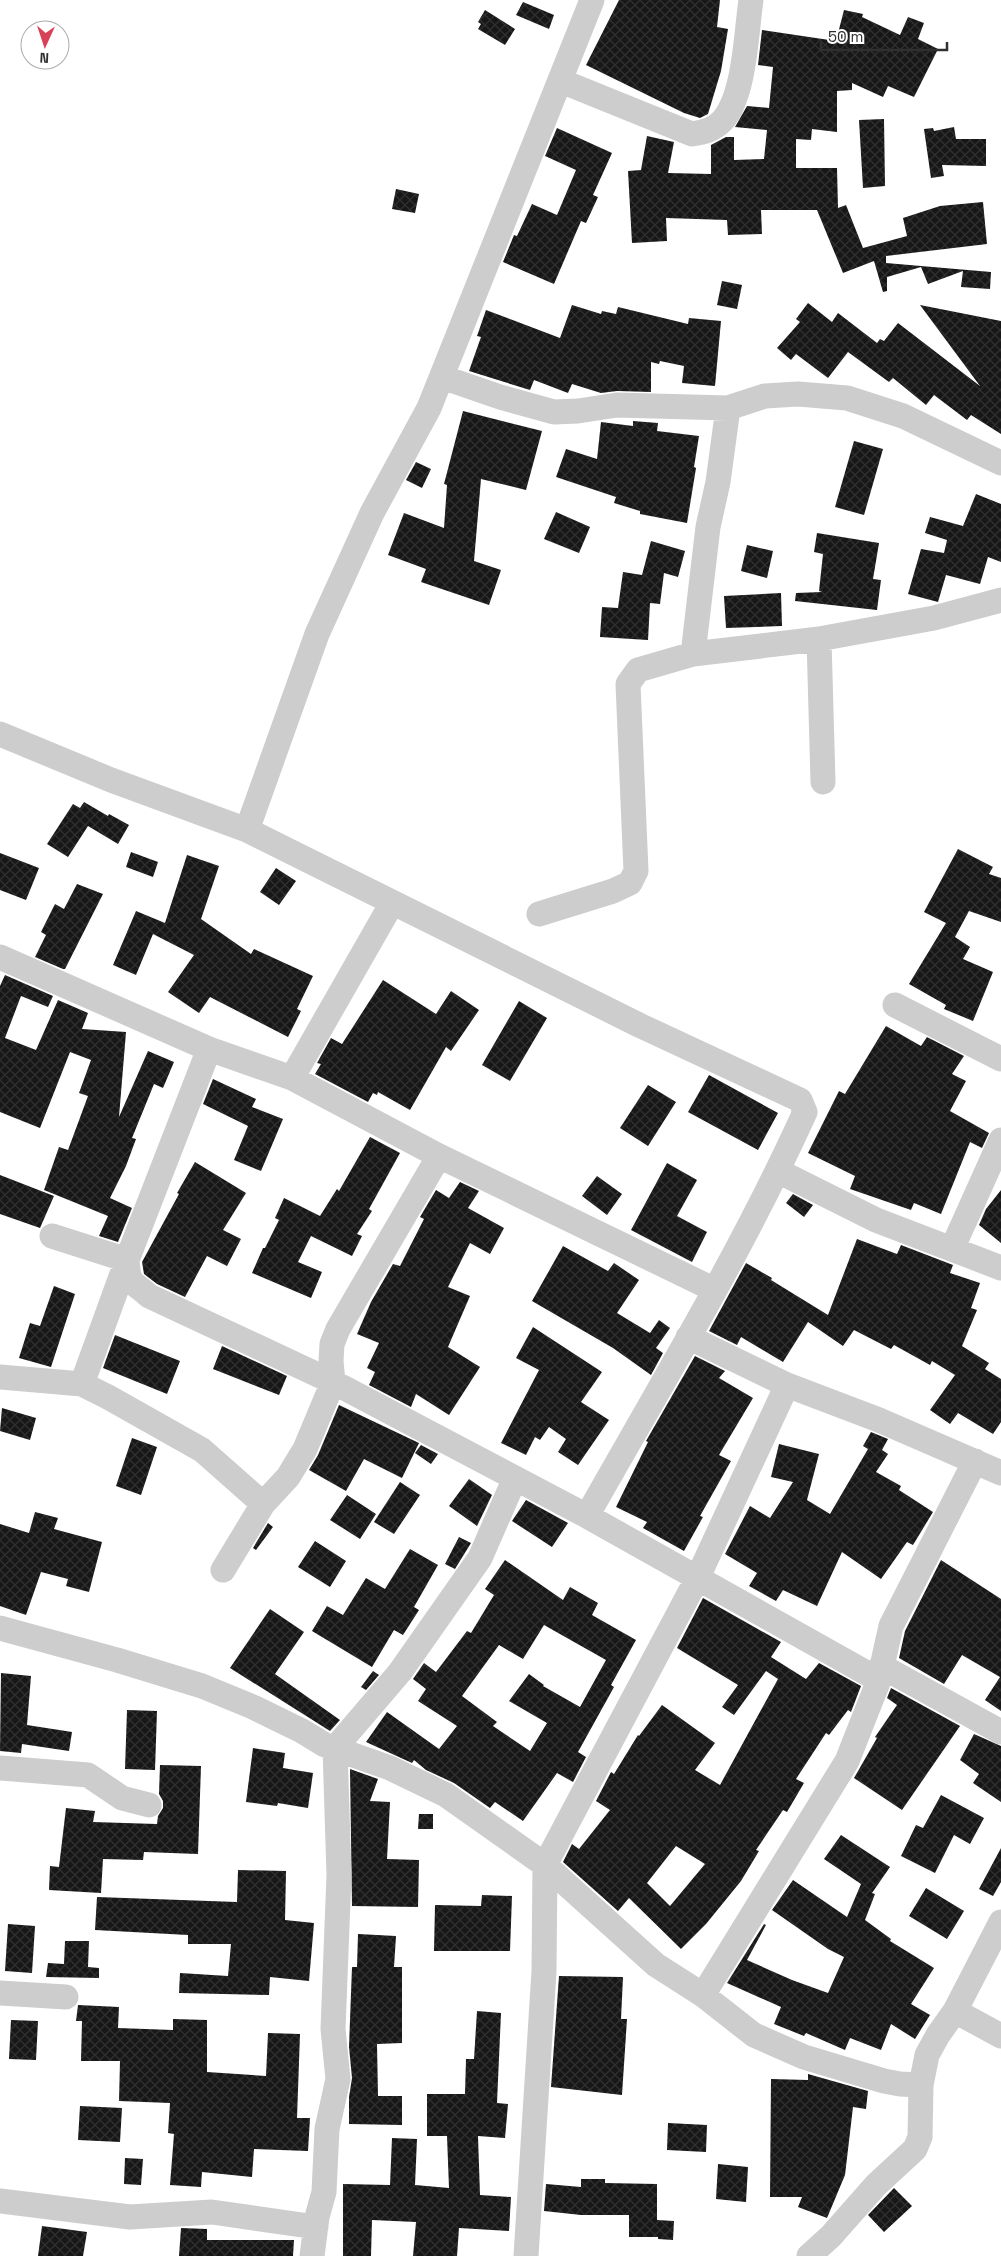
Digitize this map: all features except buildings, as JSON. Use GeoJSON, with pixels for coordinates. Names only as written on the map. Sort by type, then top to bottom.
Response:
{"type":"FeatureCollection","features":[{"type":"Feature","properties":{"kind":"street"},"geometry":{"type":"LineString","coordinates":[[247,830],[317,634],[372,513],[429,408],[592,0]]}},
{"type":"Feature","properties":{"kind":"street"},"geometry":{"type":"LineString","coordinates":[[561,81],[692,134],[709,131],[723,120],[738,90],[751,0]]}},
{"type":"Feature","properties":{"kind":"street"},"geometry":{"type":"LineString","coordinates":[[442,377],[500,397],[554,412],[578,411],[617,405],[728,408],[765,396],[798,394],[847,398],[903,416],[1001,463]]}},
{"type":"Feature","properties":{"kind":"street"},"geometry":{"type":"LineString","coordinates":[[692,654],[708,527],[718,482],[728,408]]}},
{"type":"Feature","properties":{"kind":"street"},"geometry":{"type":"LineString","coordinates":[[538,914],[613,891],[630,883],[636,871],[628,684],[638,670],[692,654],[819,639],[934,618],[1001,600]]}},
{"type":"Feature","properties":{"kind":"street"},"geometry":{"type":"LineString","coordinates":[[819,639],[823,782]]}},
{"type":"Feature","properties":{"kind":"street"},"geometry":{"type":"LineString","coordinates":[[0,734],[111,780],[247,830],[641,1026],[800,1100],[805,1112],[778,1171],[715,1290],[587,1516]]}},
{"type":"Feature","properties":{"kind":"street"},"geometry":{"type":"LineString","coordinates":[[292,1078],[392,903]]}},
{"type":"Feature","properties":{"kind":"street"},"geometry":{"type":"LineString","coordinates":[[0,956],[209,1050],[292,1078],[439,1156],[715,1290]]}},
{"type":"Feature","properties":{"kind":"street"},"geometry":{"type":"LineString","coordinates":[[895,1004],[1001,1059]]}},
{"type":"Feature","properties":{"kind":"street"},"geometry":{"type":"LineString","coordinates":[[82,1384],[127,1260],[209,1050]]}},
{"type":"Feature","properties":{"kind":"street"},"geometry":{"type":"LineString","coordinates":[[952,1248],[1001,1140]]}},
{"type":"Feature","properties":{"kind":"street"},"geometry":{"type":"LineString","coordinates":[[223,1570],[263,1504],[288,1477],[305,1449],[333,1382],[332,1344],[338,1329],[439,1156]]}},
{"type":"Feature","properties":{"kind":"street"},"geometry":{"type":"LineString","coordinates":[[778,1171],[876,1220],[1001,1268]]}},
{"type":"Feature","properties":{"kind":"street"},"geometry":{"type":"LineString","coordinates":[[52,1236],[127,1260]]}},
{"type":"Feature","properties":{"kind":"street"},"geometry":{"type":"LineString","coordinates":[[127,1260],[128,1275],[133,1284],[149,1296],[333,1382],[587,1516],[698,1578],[880,1673],[1001,1732]]}},
{"type":"Feature","properties":{"kind":"street"},"geometry":{"type":"LineString","coordinates":[[688,1336],[786,1385],[879,1420],[1001,1473]]}},
{"type":"Feature","properties":{"kind":"street"},"geometry":{"type":"LineString","coordinates":[[0,1376],[82,1384],[202,1450],[263,1504]]}},
{"type":"Feature","properties":{"kind":"street"},"geometry":{"type":"LineString","coordinates":[[526,2256],[544,1971],[546,1864],[698,1578],[786,1385]]}},
{"type":"Feature","properties":{"kind":"street"},"geometry":{"type":"LineString","coordinates":[[703,1996],[847,1761],[880,1673],[891,1626],[975,1461]]}},
{"type":"Feature","properties":{"kind":"street"},"geometry":{"type":"LineString","coordinates":[[312,2256],[324,2192],[327,2129],[338,2079],[333,2029],[339,1876],[335,1748],[400,1672],[480,1558],[515,1478]]}},
{"type":"Feature","properties":{"kind":"street"},"geometry":{"type":"LineString","coordinates":[[0,1628],[117,1660],[202,1686],[253,1707],[302,1731],[325,1745],[390,1768],[446,1795],[546,1864],[656,1965],[703,1996],[754,2035],[804,2057],[884,2081],[921,2085]]}},
{"type":"Feature","properties":{"kind":"street"},"geometry":{"type":"LineString","coordinates":[[0,1768],[88,1775],[122,1798],[149,1806]]}},
{"type":"Feature","properties":{"kind":"street"},"geometry":{"type":"LineString","coordinates":[[809,2256],[831,2236],[876,2185],[915,2148],[920,2137],[921,2085],[927,2055],[955,2011],[1001,1922]]}},
{"type":"Feature","properties":{"kind":"street"},"geometry":{"type":"LineString","coordinates":[[0,1993],[66,1998]]}},
{"type":"Feature","properties":{"kind":"street"},"geometry":{"type":"LineString","coordinates":[[955,2011],[1001,2036]]}},
{"type":"Feature","properties":{"kind":"street"},"geometry":{"type":"LineString","coordinates":[[0,2201],[130,2217],[212,2212],[316,2227]]}}]}
